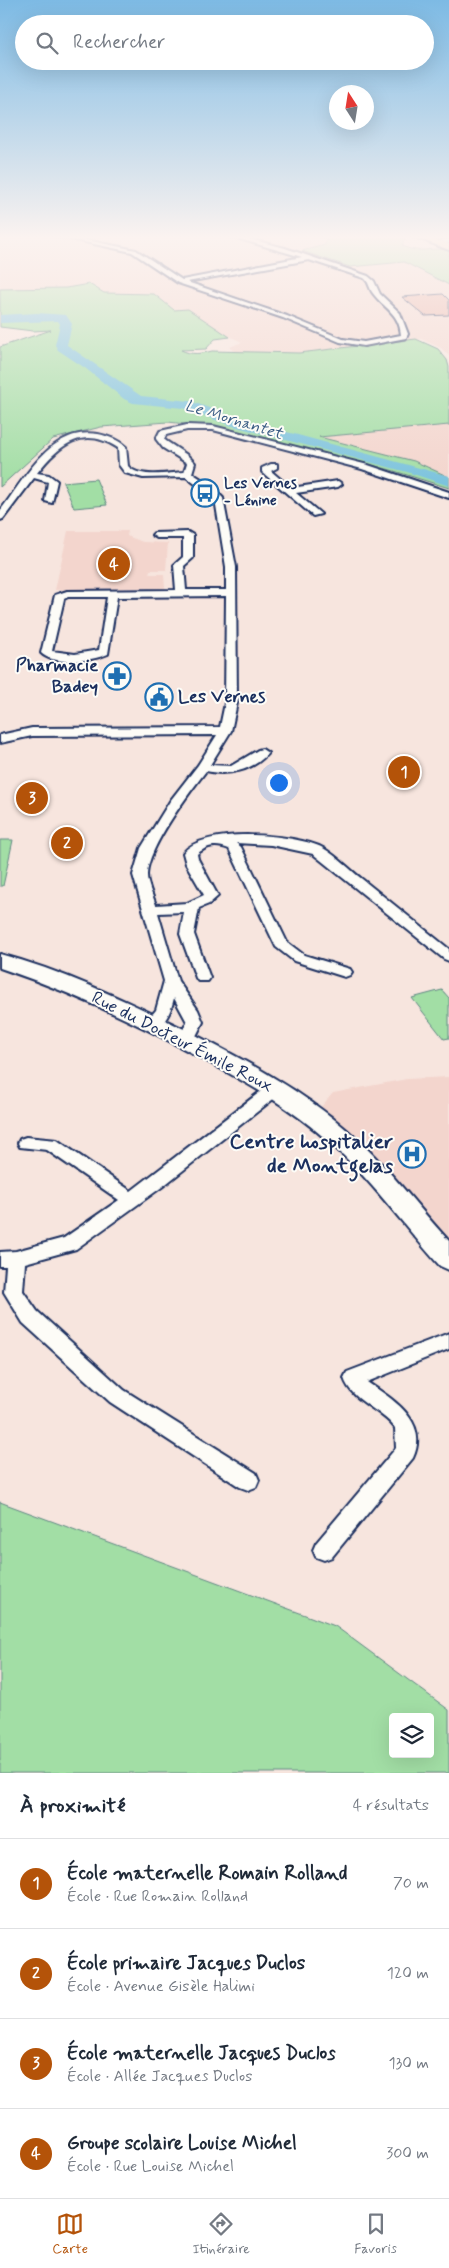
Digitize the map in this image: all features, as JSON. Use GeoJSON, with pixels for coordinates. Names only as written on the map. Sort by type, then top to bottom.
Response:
{"type":"FeatureCollection","features":[{"type":"Feature","properties":{"kind":"street"},"geometry":{"type":"LineString","coordinates":[[289,319],[342,341],[364,344],[404,337],[405,334],[400,319]]}},
{"type":"Feature","properties":{"kind":"street"},"geometry":{"type":"LineString","coordinates":[[188,474],[191,463],[187,457],[163,444],[160,439],[163,433],[173,428],[213,428],[364,467],[449,495]]}},
{"type":"Feature","properties":{"kind":"street"},"geometry":{"type":"LineString","coordinates":[[0,517],[61,443],[84,436],[113,440],[122,447],[124,467],[129,472],[142,475],[188,474],[206,486],[219,498],[231,567],[232,687],[225,731],[203,767],[176,801],[148,848],[140,875],[172,981],[190,1010],[195,1022],[186,1040]]}},
{"type":"Feature","properties":{"kind":"street"},"geometry":{"type":"LineString","coordinates":[[274,466],[266,470],[316,514]]}},
{"type":"Feature","properties":{"kind":"street"},"geometry":{"type":"LineString","coordinates":[[33,475],[46,477],[53,481],[49,501]]}},
{"type":"Feature","properties":{"kind":"street"},"geometry":{"type":"LineString","coordinates":[[288,491],[338,484]]}},
{"type":"Feature","properties":{"kind":"street"},"geometry":{"type":"LineString","coordinates":[[157,534],[188,534],[188,558],[179,565],[181,593]]}},
{"type":"Feature","properties":{"kind":"street"},"geometry":{"type":"LineString","coordinates":[[112,594],[104,652],[96,656],[54,656],[46,653],[59,597],[67,594],[231,592]]}},
{"type":"Feature","properties":{"kind":"street"},"geometry":{"type":"LineString","coordinates":[[0,739],[32,732],[225,731]]}},
{"type":"Feature","properties":{"kind":"street"},"geometry":{"type":"LineString","coordinates":[[203,767],[219,771],[232,770],[240,768],[262,753]]}},
{"type":"Feature","properties":{"kind":"street"},"geometry":{"type":"LineString","coordinates":[[149,909],[192,906],[205,902],[211,896],[203,878],[192,862],[190,853],[199,844],[217,840],[287,843],[318,851],[449,956]]}},
{"type":"Feature","properties":{"kind":"street"},"geometry":{"type":"LineString","coordinates":[[217,840],[234,847],[281,944],[299,958],[345,972]]}},
{"type":"Feature","properties":{"kind":"street"},"geometry":{"type":"LineString","coordinates":[[192,906],[186,934],[204,978]]}},
{"type":"Feature","properties":{"kind":"street","name":"Rue du Docteur Émile Roux"},"geometry":{"type":"LineString","coordinates":[[0,961],[158,1018],[186,1040],[275,1088],[337,1135],[371,1167],[449,1259]]}},
{"type":"Feature","properties":{"kind":"street"},"geometry":{"type":"LineString","coordinates":[[158,1018],[172,981]]}},
{"type":"Feature","properties":{"kind":"street"},"geometry":{"type":"LineString","coordinates":[[158,1018],[176,1009],[190,1010]]}},
{"type":"Feature","properties":{"kind":"street"},"geometry":{"type":"LineString","coordinates":[[248,1480],[117,1396],[30,1317],[13,1292],[8,1259],[70,1244],[132,1200],[275,1088]]}},
{"type":"Feature","properties":{"kind":"street"},"geometry":{"type":"LineString","coordinates":[[26,1142],[51,1144],[132,1200]]}},
{"type":"Feature","properties":{"kind":"street"},"geometry":{"type":"LineString","coordinates":[[324,1550],[406,1451],[407,1438],[404,1424],[392,1412],[356,1385],[354,1378],[449,1341]]}},
{"type":"Feature","properties":{"kind":"shaded area"},"geometry":{"type":"Polygon","coordinates":[[[193,319],[449,319],[449,356],[441,348],[421,339],[299,353],[235,352],[230,347],[242,342],[193,319]]]}},
{"type":"Feature","properties":{"kind":"shaded area"},"geometry":{"type":"Polygon","coordinates":[[[449,425],[449,477],[414,461],[317,437],[449,425]]]}},
{"type":"Feature","properties":{"kind":"shaded area"},"geometry":{"type":"Polygon","coordinates":[[[68,531],[128,531],[127,536],[143,542],[168,543],[166,570],[150,570],[149,574],[164,574],[165,589],[55,590],[68,531]]]}},
{"type":"Feature","properties":{"kind":"shaded area","name":"Centre hospitalier de Montgelas"},"geometry":{"type":"Polygon","coordinates":[[[449,1077],[449,1239],[387,1166],[351,1132],[320,1108],[333,1093],[407,1079],[449,1077]]]}},
{"type":"Feature","properties":{"kind":"green space"},"geometry":{"type":"Polygon","coordinates":[[[0,319],[203,319],[230,337],[215,339],[206,349],[181,350],[189,353],[212,351],[299,353],[416,339],[438,349],[447,360],[449,367],[449,425],[319,437],[414,461],[449,477],[449,488],[391,470],[317,451],[212,427],[168,422],[101,427],[53,439],[0,487],[0,347],[51,330],[33,331],[0,327],[0,319]]]}},
{"type":"Feature","properties":{"kind":"green space"},"geometry":{"type":"Polygon","coordinates":[[[96,479],[107,505],[74,508],[63,482],[96,479]]]}},
{"type":"Feature","properties":{"kind":"green space"},"geometry":{"type":"Polygon","coordinates":[[[0,840],[13,840],[3,886],[0,886],[0,840]]]}},
{"type":"Feature","properties":{"kind":"green space"},"geometry":{"type":"Polygon","coordinates":[[[442,990],[449,998],[449,1038],[444,1039],[412,998],[442,990]]]}},
{"type":"Feature","properties":{"kind":"green space"},"geometry":{"type":"Polygon","coordinates":[[[0,1502],[335,1626],[449,1710],[449,1773],[0,1773],[0,1502]]]}},
{"type":"Feature","properties":{"kind":"waterway","name":"Le Mornantet"},"geometry":{"type":"LineString","coordinates":[[0,319],[5,319]]}},
{"type":"Feature","properties":{"kind":"waterway","name":"Le Mornantet"},"geometry":{"type":"LineString","coordinates":[[62,319],[66,324],[62,347],[90,365],[129,396],[138,400],[185,404],[234,422],[412,469],[449,481]]}},
{"type":"Feature","properties":{"kind":"place","name":"Les Vernes - Lénine"},"geometry":{"type":"Point","coordinates":[205,493]}},
{"type":"Feature","properties":{"kind":"place","name":"Groupe scolaire Louise Michel"},"geometry":{"type":"Point","coordinates":[114,564]}},
{"type":"Feature","properties":{"kind":"place","name":"Pharmacie Badey"},"geometry":{"type":"Point","coordinates":[117,676]}},
{"type":"Feature","properties":{"kind":"place","name":"Les Vernes"},"geometry":{"type":"Point","coordinates":[159,697]}},
{"type":"Feature","properties":{"kind":"place","name":"École maternelle Romain Rolland"},"geometry":{"type":"Point","coordinates":[404,772]}},
{"type":"Feature","properties":{"kind":"place","name":"École maternelle Jacques Duclos"},"geometry":{"type":"Point","coordinates":[32,798]}},
{"type":"Feature","properties":{"kind":"place","name":"École primaire Jacques Duclos"},"geometry":{"type":"Point","coordinates":[67,843]}},
{"type":"Feature","properties":{"kind":"place","name":"Centre hospitalier de Montgelas"},"geometry":{"type":"Point","coordinates":[412,1154]}}]}
